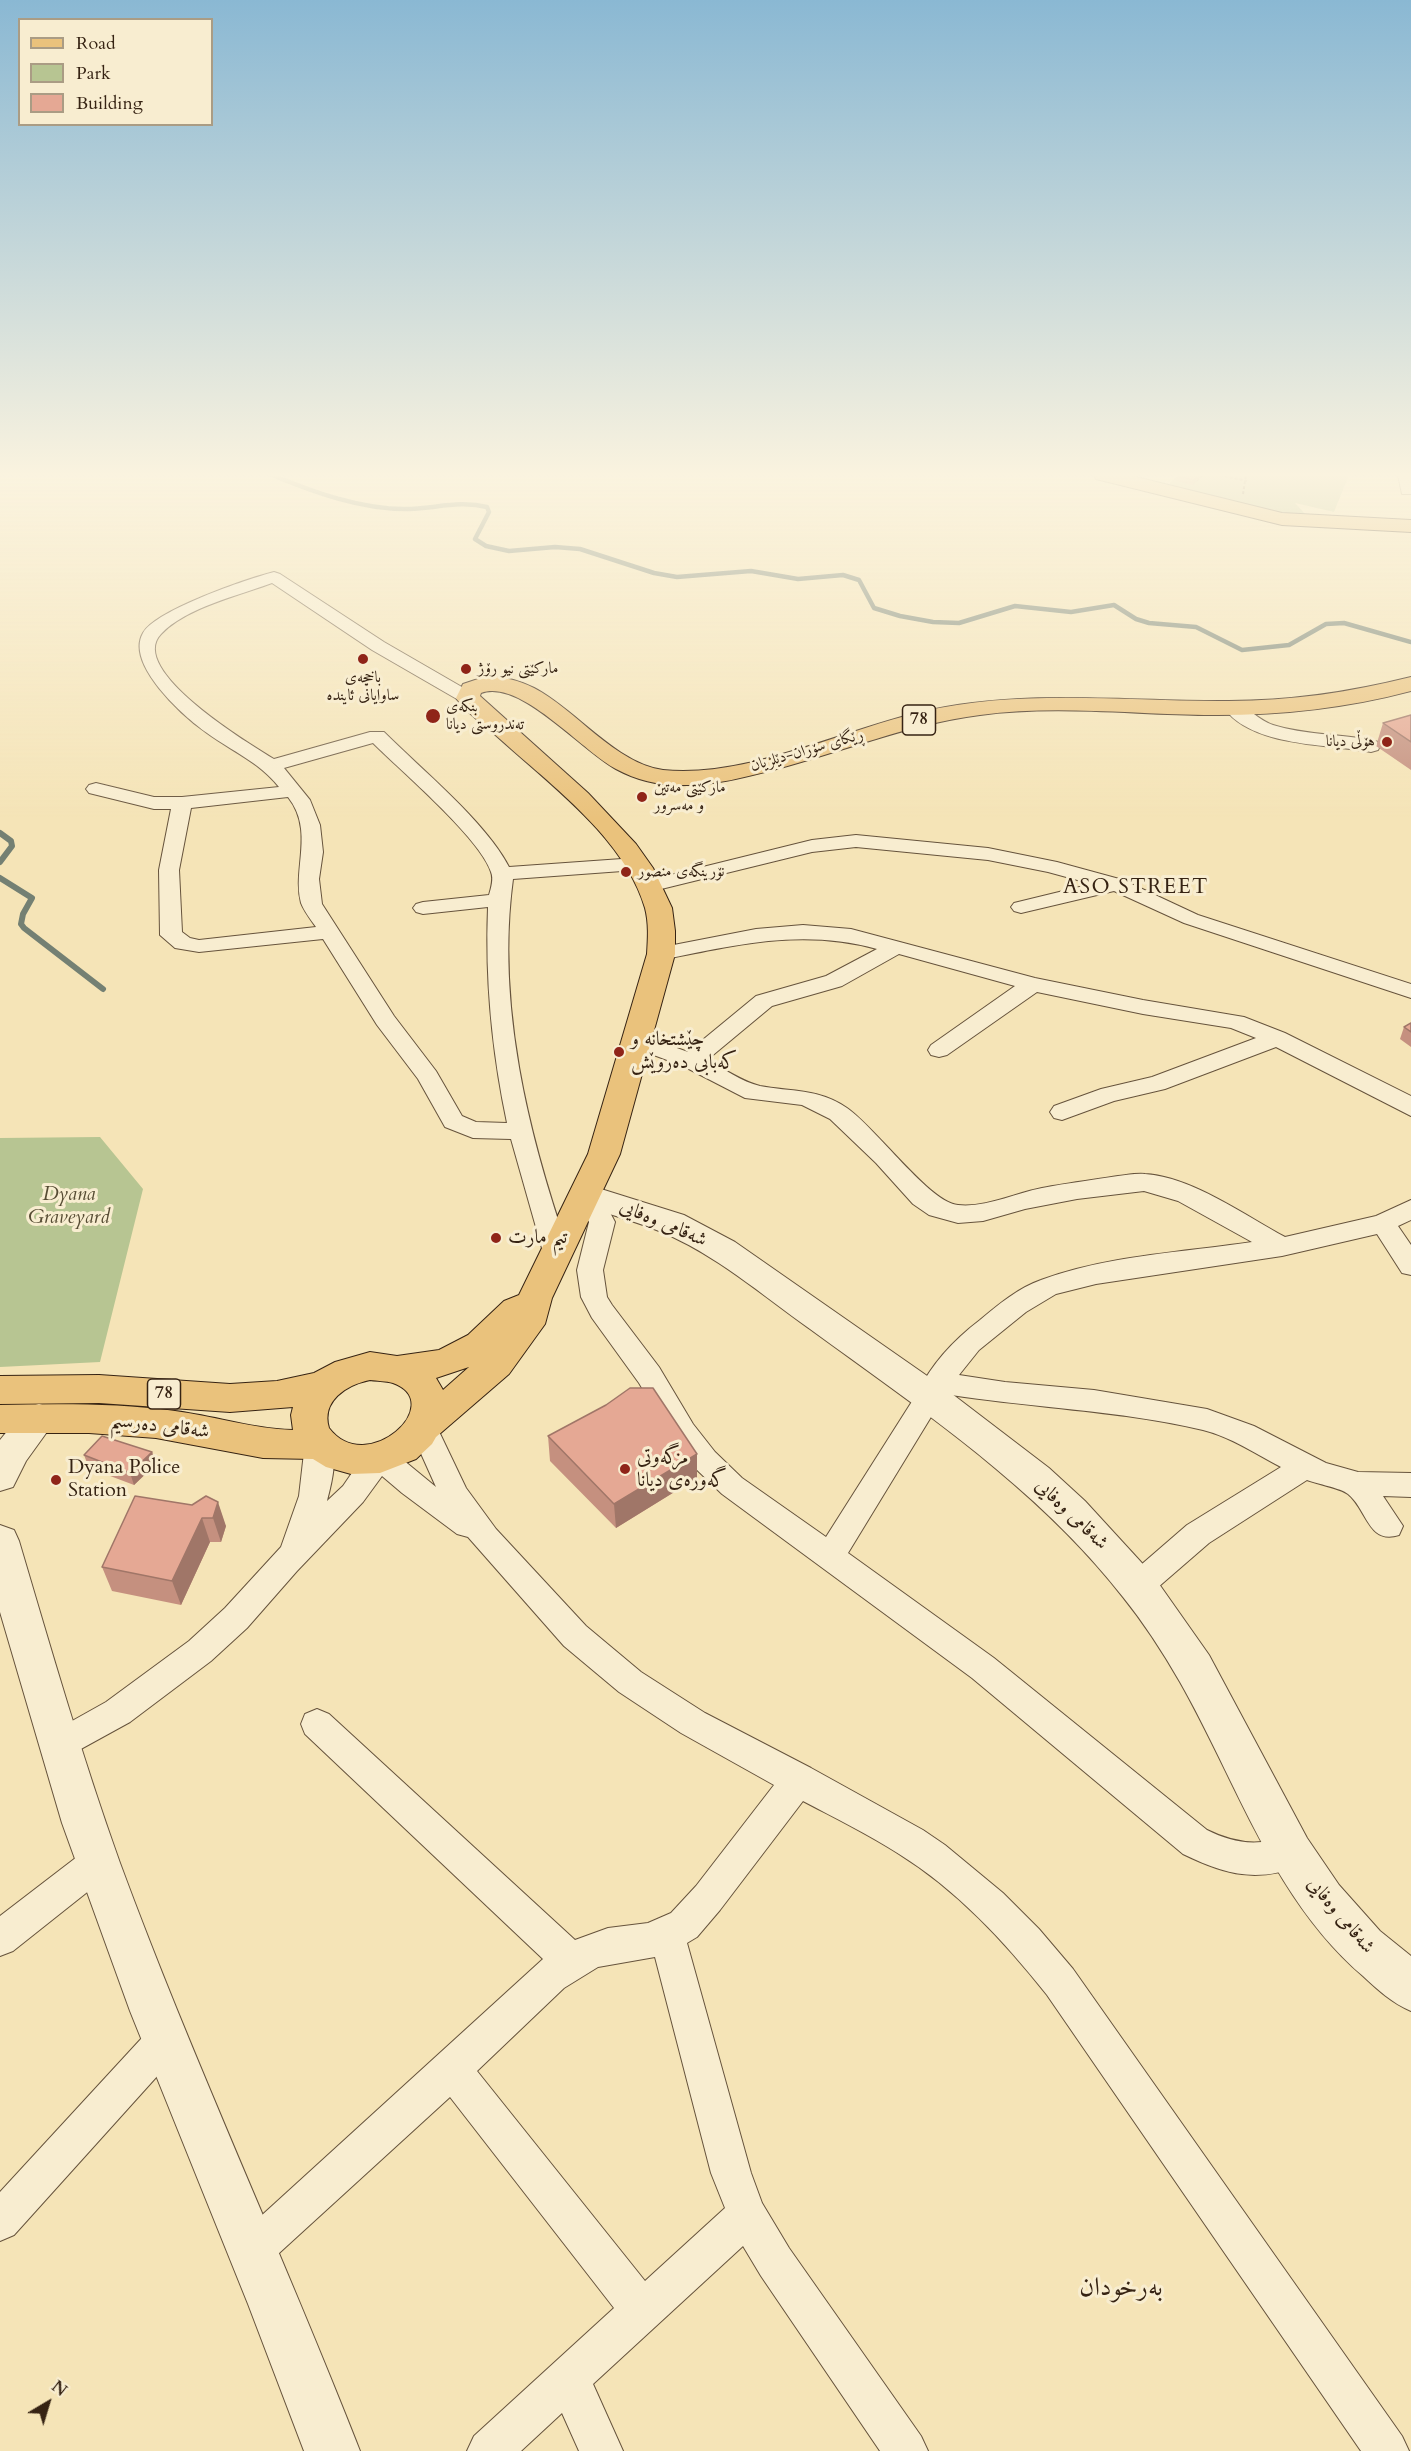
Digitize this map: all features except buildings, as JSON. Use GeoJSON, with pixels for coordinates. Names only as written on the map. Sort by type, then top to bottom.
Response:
{"type":"FeatureCollection","features":[{"type":"Feature","properties":{"kind":"main road","name":"ڕێگای سۆران-دێلزیان"},"geometry":{"type":"LineString","coordinates":[[468,698],[471,689],[478,683],[496,682],[515,687],[541,701],[612,757],[649,774],[693,777],[738,770],[894,725],[956,711],[1013,705],[1233,708],[1305,705],[1380,692],[1411,684]]}},
{"type":"Feature","properties":{"kind":"main road"},"geometry":{"type":"LineString","coordinates":[[425,1427],[430,1414],[427,1392],[412,1375],[385,1366],[362,1367],[339,1375],[317,1393],[308,1414],[308,1424],[318,1444],[330,1453],[344,1458],[379,1459],[410,1444],[425,1427],[488,1371],[514,1344],[528,1324],[535,1298],[604,1154],[661,954],[662,930],[658,907],[643,875],[615,834],[590,807],[468,698]]}},
{"type":"Feature","properties":{"kind":"main road"},"geometry":{"type":"LineString","coordinates":[[400,1370],[435,1366],[466,1353],[490,1337],[515,1311],[535,1298]]}},
{"type":"Feature","properties":{"kind":"main road","name":"78"},"geometry":{"type":"LineString","coordinates":[[0,1389],[77,1388],[240,1400],[293,1393],[326,1384]]}},
{"type":"Feature","properties":{"kind":"main road","name":"شەقامی دەرسیم"},"geometry":{"type":"LineString","coordinates":[[0,1419],[129,1421],[179,1426],[278,1446],[318,1444]]}},
{"type":"Feature","properties":{"kind":"street"},"geometry":{"type":"LineString","coordinates":[[240,589],[195,606],[167,620],[150,633],[147,644],[153,668],[190,711],[213,729],[272,766],[300,800],[310,825],[313,852],[309,879],[312,904],[385,1020],[428,1076],[453,1121],[473,1130],[520,1131]]}},
{"type":"Feature","properties":{"kind":"street"},"geometry":{"type":"LineString","coordinates":[[293,589],[378,646],[468,698]]}},
{"type":"Feature","properties":{"kind":"street"},"geometry":{"type":"LineString","coordinates":[[1233,708],[1251,722],[1268,729],[1371,746]]}},
{"type":"Feature","properties":{"kind":"street"},"geometry":{"type":"LineString","coordinates":[[272,766],[376,736],[481,843],[502,874],[499,900],[501,1002],[506,1056],[520,1131],[540,1207],[556,1252]]}},
{"type":"Feature","properties":{"kind":"street"},"geometry":{"type":"LineString","coordinates":[[96,789],[154,803],[182,803],[294,791]]}},
{"type":"Feature","properties":{"kind":"street"},"geometry":{"type":"LineString","coordinates":[[182,803],[169,870],[171,935],[183,943],[199,946],[331,932]]}},
{"type":"Feature","properties":{"kind":"street"},"geometry":{"type":"LineString","coordinates":[[502,874],[643,875],[812,846],[856,841],[988,854],[1050,866],[1116,884],[1191,919],[1411,991]]}},
{"type":"Feature","properties":{"kind":"street"},"geometry":{"type":"LineString","coordinates":[[1021,907],[1116,884]]}},
{"type":"Feature","properties":{"kind":"street"},"geometry":{"type":"LineString","coordinates":[[423,908],[499,900]]}},
{"type":"Feature","properties":{"kind":"street"},"geometry":{"type":"LineString","coordinates":[[661,954],[793,931],[822,930],[898,946],[1033,984],[1132,1005],[1236,1022],[1277,1038],[1400,1099],[1411,1108]]}},
{"type":"Feature","properties":{"kind":"street"},"geometry":{"type":"LineString","coordinates":[[692,1061],[764,1000],[834,981],[898,946]]}},
{"type":"Feature","properties":{"kind":"street"},"geometry":{"type":"LineString","coordinates":[[939,1050],[1033,984]]}},
{"type":"Feature","properties":{"kind":"street"},"geometry":{"type":"LineString","coordinates":[[1062,1112],[1109,1094],[1157,1084],[1277,1038]]}},
{"type":"Feature","properties":{"kind":"street"},"geometry":{"type":"LineString","coordinates":[[635,1040],[692,1061],[753,1093],[806,1098],[838,1113],[885,1157],[922,1198],[938,1209],[958,1214],[983,1212],[1077,1190],[1144,1182],[1165,1186],[1187,1195],[1282,1247]]}},
{"type":"Feature","properties":{"kind":"street"},"geometry":{"type":"LineString","coordinates":[[583,1198],[597,1211],[602,1222],[590,1270],[594,1297],[601,1311],[649,1375],[683,1432],[705,1460],[732,1486],[983,1668],[1195,1842],[1219,1854],[1244,1860],[1269,1860],[1291,1853]]}},
{"type":"Feature","properties":{"kind":"street","name":"شەقامی وەفایی"},"geometry":{"type":"LineString","coordinates":[[583,1198],[645,1212],[723,1250],[934,1390],[1036,1479],[1106,1548],[1138,1586],[1194,1668],[1291,1853],[1323,1901],[1364,1947],[1411,1987]]}},
{"type":"Feature","properties":{"kind":"street"},"geometry":{"type":"LineString","coordinates":[[830,1556],[934,1390],[969,1343],[1017,1305],[1048,1287],[1096,1274],[1282,1247],[1383,1223],[1411,1209]]}},
{"type":"Feature","properties":{"kind":"street"},"geometry":{"type":"LineString","coordinates":[[1383,1223],[1411,1266]]}},
{"type":"Feature","properties":{"kind":"street"},"geometry":{"type":"LineString","coordinates":[[934,1390],[1005,1393],[1094,1401],[1207,1420],[1244,1434],[1306,1466],[1358,1484],[1411,1485]]}},
{"type":"Feature","properties":{"kind":"street"},"geometry":{"type":"LineString","coordinates":[[0,1476],[13,1451],[39,1418]]}},
{"type":"Feature","properties":{"kind":"street"},"geometry":{"type":"LineString","coordinates":[[425,1427],[455,1494],[485,1538],[575,1636],[630,1682],[693,1723],[911,1842],[945,1865],[1006,1919],[1060,1982],[1388,2451]]}},
{"type":"Feature","properties":{"kind":"street"},"geometry":{"type":"LineString","coordinates":[[286,1562],[306,1523],[313,1503],[319,1470],[318,1444]]}},
{"type":"Feature","properties":{"kind":"street"},"geometry":{"type":"LineString","coordinates":[[59,1746],[118,1712],[200,1651],[236,1618],[286,1562],[353,1494],[379,1459],[485,1538]]}},
{"type":"Feature","properties":{"kind":"street"},"geometry":{"type":"LineString","coordinates":[[1138,1586],[1198,1534],[1306,1466]]}},
{"type":"Feature","properties":{"kind":"street"},"geometry":{"type":"LineString","coordinates":[[1358,1484],[1388,1526]]}},
{"type":"Feature","properties":{"kind":"street"},"geometry":{"type":"LineString","coordinates":[[0,1541],[59,1746],[98,1862],[165,2040],[332,2451]]}},
{"type":"Feature","properties":{"kind":"street"},"geometry":{"type":"LineString","coordinates":[[317,1724],[571,1962]]}},
{"type":"Feature","properties":{"kind":"street"},"geometry":{"type":"LineString","coordinates":[[252,2251],[452,2069],[532,1991],[571,1962],[608,1946],[648,1941],[667,1935],[684,1925],[697,1912],[799,1779]]}},
{"type":"Feature","properties":{"kind":"street"},"geometry":{"type":"LineString","coordinates":[[0,1938],[98,1862]]}},
{"type":"Feature","properties":{"kind":"street"},"geometry":{"type":"LineString","coordinates":[[667,1935],[730,2173],[747,2215],[775,2262],[906,2451]]}},
{"type":"Feature","properties":{"kind":"street"},"geometry":{"type":"LineString","coordinates":[[0,2221],[165,2040]]}},
{"type":"Feature","properties":{"kind":"street"},"geometry":{"type":"LineString","coordinates":[[452,2069],[643,2312]]}},
{"type":"Feature","properties":{"kind":"street"},"geometry":{"type":"LineString","coordinates":[[489,2451],[567,2377],[643,2312],[747,2215]]}},
{"type":"Feature","properties":{"kind":"street"},"geometry":{"type":"LineString","coordinates":[[567,2377],[602,2451]]}},
{"type":"Feature","properties":{"kind":"green space","name":"Dyana Graveyard"},"geometry":{"type":"Polygon","coordinates":[[[100,1137],[143,1189],[100,1362],[0,1367],[0,1138],[100,1137]]]}},
{"type":"Feature","properties":{"kind":"waterway"},"geometry":{"type":"LineString","coordinates":[[864,589],[874,608],[933,622],[959,623],[1015,606],[1071,612],[1114,605],[1136,619],[1149,623],[1196,627],[1242,650],[1289,645],[1326,624],[1344,623],[1411,642]]}},
{"type":"Feature","properties":{"kind":"waterway"},"geometry":{"type":"LineString","coordinates":[[0,833],[11,841],[12,846],[0,862]]}},
{"type":"Feature","properties":{"kind":"waterway"},"geometry":{"type":"LineString","coordinates":[[0,878],[32,898],[23,914],[21,924],[24,928],[103,989]]}},
{"type":"Feature","properties":{"kind":"place","name":"باخچەی ساوایانی ئایندە"},"geometry":{"type":"Point","coordinates":[363,659]}},
{"type":"Feature","properties":{"kind":"place","name":"مارکێتی نیو رۆژ"},"geometry":{"type":"Point","coordinates":[466,669]}},
{"type":"Feature","properties":{"kind":"place","name":"بنکەی تەندروستی دیانا"},"geometry":{"type":"Point","coordinates":[433,716]}},
{"type":"Feature","properties":{"kind":"place","name":"هۆڵی دیانا"},"geometry":{"type":"Point","coordinates":[1387,742]}},
{"type":"Feature","properties":{"kind":"place","name":"مارکێتی مەتین و مەسرور"},"geometry":{"type":"Point","coordinates":[642,797]}},
{"type":"Feature","properties":{"kind":"place","name":"نۆرینگه‌ی منصور"},"geometry":{"type":"Point","coordinates":[626,872]}},
{"type":"Feature","properties":{"kind":"place","name":"چێشتخانە و کەبابی دەروێش"},"geometry":{"type":"Point","coordinates":[619,1052]}},
{"type":"Feature","properties":{"kind":"place","name":"تیم مارت"},"geometry":{"type":"Point","coordinates":[496,1238]}},
{"type":"Feature","properties":{"kind":"place","name":"مزگەوتی گەورەی دیانا"},"geometry":{"type":"Point","coordinates":[625,1469]}},
{"type":"Feature","properties":{"kind":"place","name":"Dyana Police Station"},"geometry":{"type":"Point","coordinates":[56,1480]}},
{"type":"Feature","properties":{"kind":"district","name":"ASO STREET"},"geometry":{"type":"Point","coordinates":[1136,888]}},
{"type":"Feature","properties":{"kind":"district","name":"بەرخودان"},"geometry":{"type":"Point","coordinates":[1121,2289]}}]}
